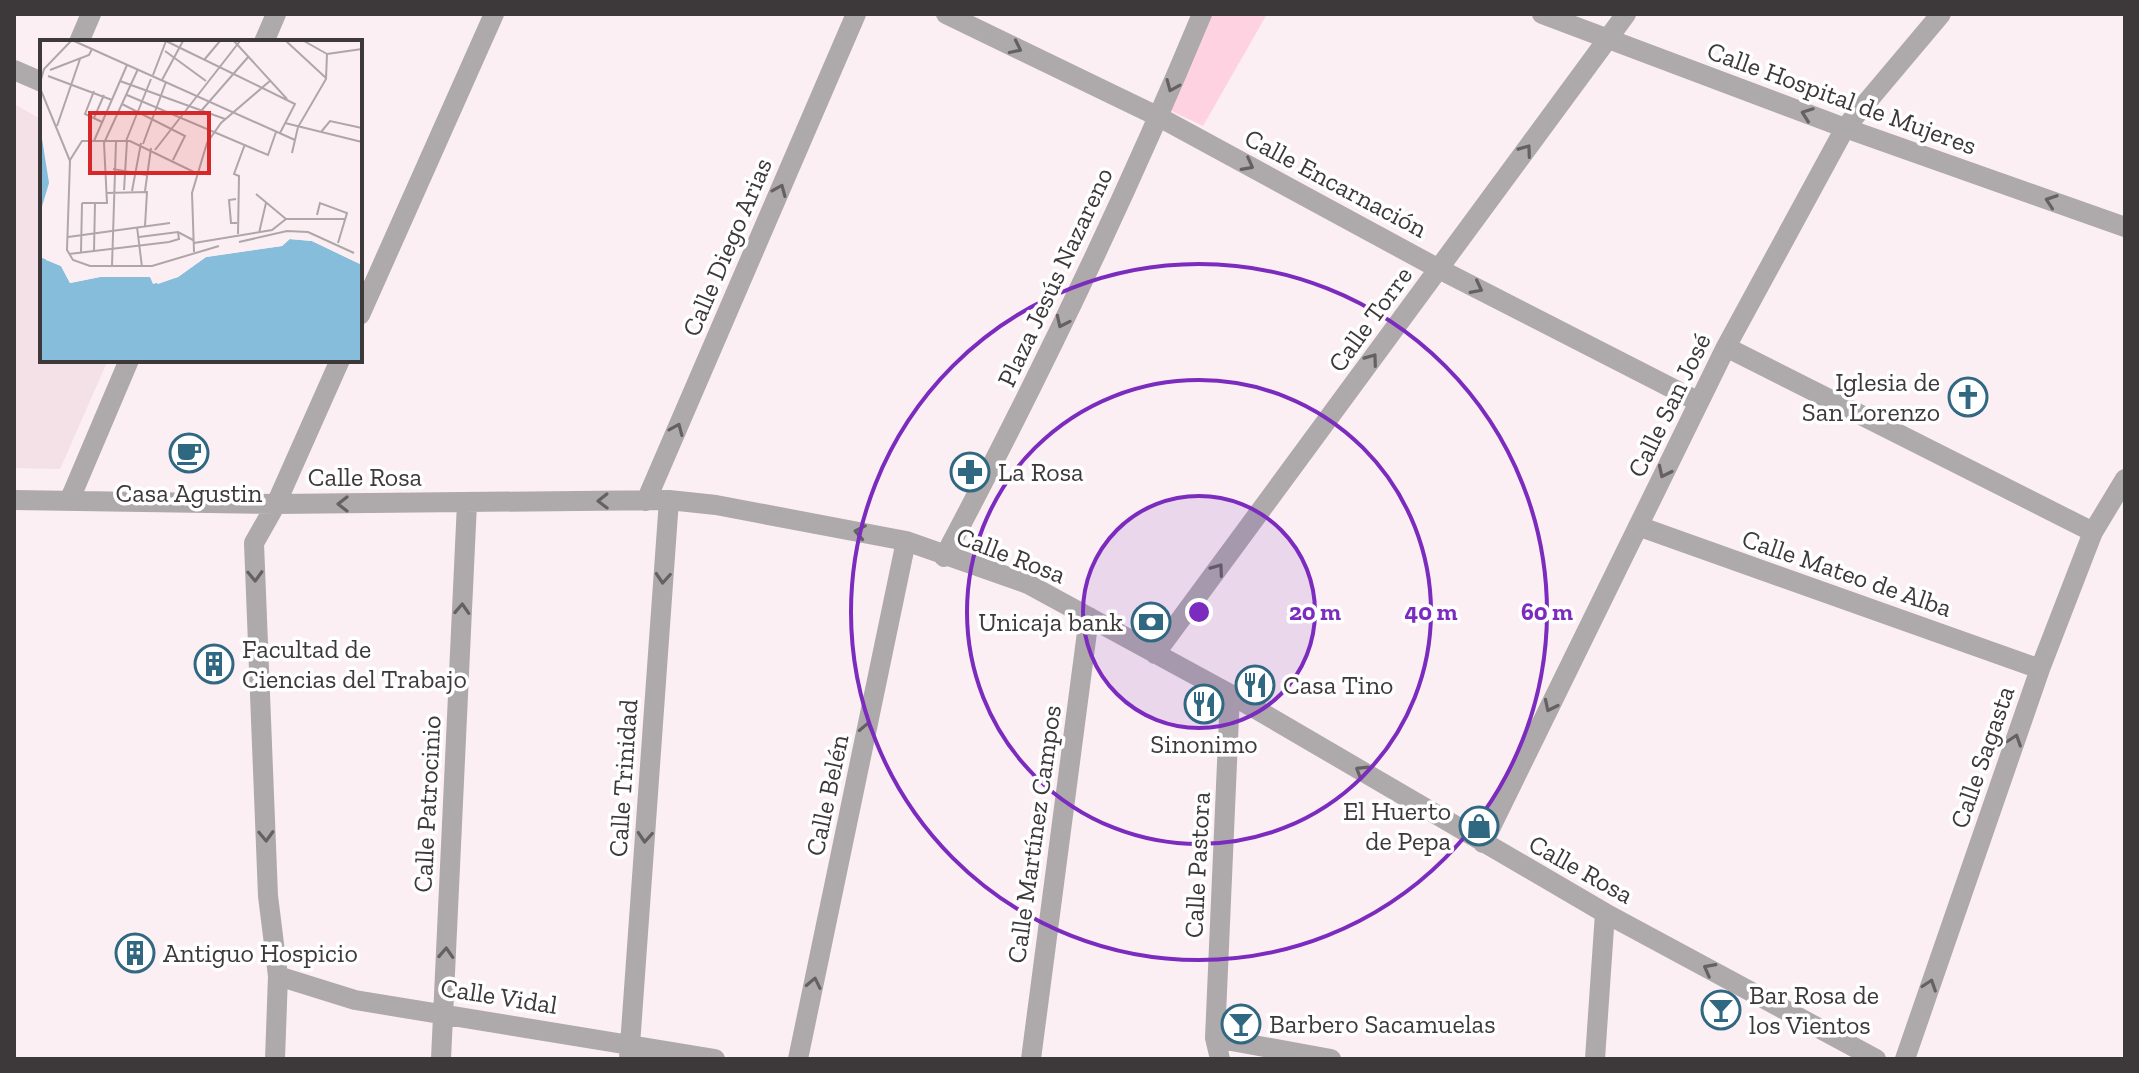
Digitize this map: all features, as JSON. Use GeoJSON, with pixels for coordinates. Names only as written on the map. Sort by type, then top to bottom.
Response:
{"type":"FeatureCollection","features":[{"type":"Feature","properties":{"kind":"street"},"geometry":{"type":"LineString","coordinates":[[80,40],[91,14]]}},
{"type":"Feature","properties":{"kind":"street"},"geometry":{"type":"LineString","coordinates":[[265,40],[276,14]]}},
{"type":"Feature","properties":{"kind":"street"},"geometry":{"type":"LineString","coordinates":[[362,311],[494,14]]}},
{"type":"Feature","properties":{"kind":"street","name":"Calle Diego Arias"},"geometry":{"type":"LineString","coordinates":[[646,501],[856,14]]}},
{"type":"Feature","properties":{"kind":"street","name":"Calle Encarnación"},"geometry":{"type":"LineString","coordinates":[[946,14],[1159,117],[1439,269],[1699,402]]}},
{"type":"Feature","properties":{"kind":"street","name":"Plaza Jesús Nazareno"},"geometry":{"type":"LineString","coordinates":[[944,557],[1007,439],[1159,117],[1202,14]]}},
{"type":"Feature","properties":{"kind":"street","name":"Calle Hospital de Mujeres"},"geometry":{"type":"LineString","coordinates":[[1542,14],[1845,128],[2125,227]]}},
{"type":"Feature","properties":{"kind":"street","name":"Calle Torre"},"geometry":{"type":"LineString","coordinates":[[1155,654],[1626,14]]}},
{"type":"Feature","properties":{"kind":"street","name":"Calle San José"},"geometry":{"type":"LineString","coordinates":[[1483,843],[1726,347],[1845,128],[1941,14]]}},
{"type":"Feature","properties":{"kind":"street"},"geometry":{"type":"LineString","coordinates":[[14,70],[40,81]]}},
{"type":"Feature","properties":{"kind":"street"},"geometry":{"type":"LineString","coordinates":[[1726,347],[2093,532]]}},
{"type":"Feature","properties":{"kind":"street"},"geometry":{"type":"LineString","coordinates":[[70,499],[128,362]]}},
{"type":"Feature","properties":{"kind":"street"},"geometry":{"type":"LineString","coordinates":[[275,1059],[278,976],[268,896],[254,543],[276,504],[339,362]]}},
{"type":"Feature","properties":{"kind":"street","name":"Calle Sagasta"},"geometry":{"type":"LineString","coordinates":[[1905,1059],[2040,669],[2093,532],[2125,479]]}},
{"type":"Feature","properties":{"kind":"street","name":"Calle Rosa"},"geometry":{"type":"LineString","coordinates":[[14,500],[276,504],[669,500],[716,505],[906,541],[944,557],[1028,584],[1230,694],[1605,913],[1876,1059]]}},
{"type":"Feature","properties":{"kind":"street","name":"Calle Trinidad"},"geometry":{"type":"LineString","coordinates":[[630,1051],[669,500]]}},
{"type":"Feature","properties":{"kind":"street","name":"Calle Patrocinio"},"geometry":{"type":"LineString","coordinates":[[441,1059],[467,503]]}},
{"type":"Feature","properties":{"kind":"street","name":"Calle Mateo de Alba"},"geometry":{"type":"LineString","coordinates":[[1638,526],[2040,669]]}},
{"type":"Feature","properties":{"kind":"street","name":"Calle Belén"},"geometry":{"type":"LineString","coordinates":[[798,1059],[906,541]]}},
{"type":"Feature","properties":{"kind":"street","name":"Calle Martínez Campos"},"geometry":{"type":"LineString","coordinates":[[1031,1059],[1089,617]]}},
{"type":"Feature","properties":{"kind":"street","name":"Calle Pastora"},"geometry":{"type":"LineString","coordinates":[[1220,1059],[1215,1038],[1230,694]]}},
{"type":"Feature","properties":{"kind":"street"},"geometry":{"type":"LineString","coordinates":[[1595,1059],[1605,913]]}},
{"type":"Feature","properties":{"kind":"street","name":"Calle Vidal"},"geometry":{"type":"LineString","coordinates":[[278,976],[355,1000],[444,1013],[630,1051],[715,1059]]}},
{"type":"Feature","properties":{"kind":"street"},"geometry":{"type":"LineString","coordinates":[[1215,1038],[1331,1059]]}},
{"type":"Feature","properties":{"kind":"shaded area"},"geometry":{"type":"Polygon","coordinates":[[[1202,14],[1267,14],[1203,126],[1163,107],[1202,14]]]}},
{"type":"Feature","properties":{"kind":"shaded area"},"geometry":{"type":"Polygon","coordinates":[[[14,104],[40,119],[40,362],[107,362],[60,469],[14,468],[14,104]]]}},
{"type":"Feature","properties":{"kind":"place","name":"Iglesia de San Lorenzo"},"geometry":{"type":"Point","coordinates":[1968,397]}},
{"type":"Feature","properties":{"kind":"place","name":"Casa Agustin"},"geometry":{"type":"Point","coordinates":[189,453]}},
{"type":"Feature","properties":{"kind":"place","name":"La Rosa"},"geometry":{"type":"Point","coordinates":[970,472]}},
{"type":"Feature","properties":{"kind":"place","name":"Unicaja bank"},"geometry":{"type":"Point","coordinates":[1151,622]}},
{"type":"Feature","properties":{"kind":"place","name":"Facultad de Ciencias del Trabajo"},"geometry":{"type":"Point","coordinates":[214,664]}},
{"type":"Feature","properties":{"kind":"place","name":"Casa Tino"},"geometry":{"type":"Point","coordinates":[1255,685]}},
{"type":"Feature","properties":{"kind":"place","name":"Sinonimo"},"geometry":{"type":"Point","coordinates":[1204,704]}},
{"type":"Feature","properties":{"kind":"place","name":"El Huerto de Pepa"},"geometry":{"type":"Point","coordinates":[1479,826]}},
{"type":"Feature","properties":{"kind":"place","name":"Antiguo Hospicio"},"geometry":{"type":"Point","coordinates":[135,953]}},
{"type":"Feature","properties":{"kind":"place","name":"Bar Rosa de los Vientos"},"geometry":{"type":"Point","coordinates":[1721,1010]}},
{"type":"Feature","properties":{"kind":"place","name":"Barbero Sacamuelas"},"geometry":{"type":"Point","coordinates":[1241,1024]}}]}
